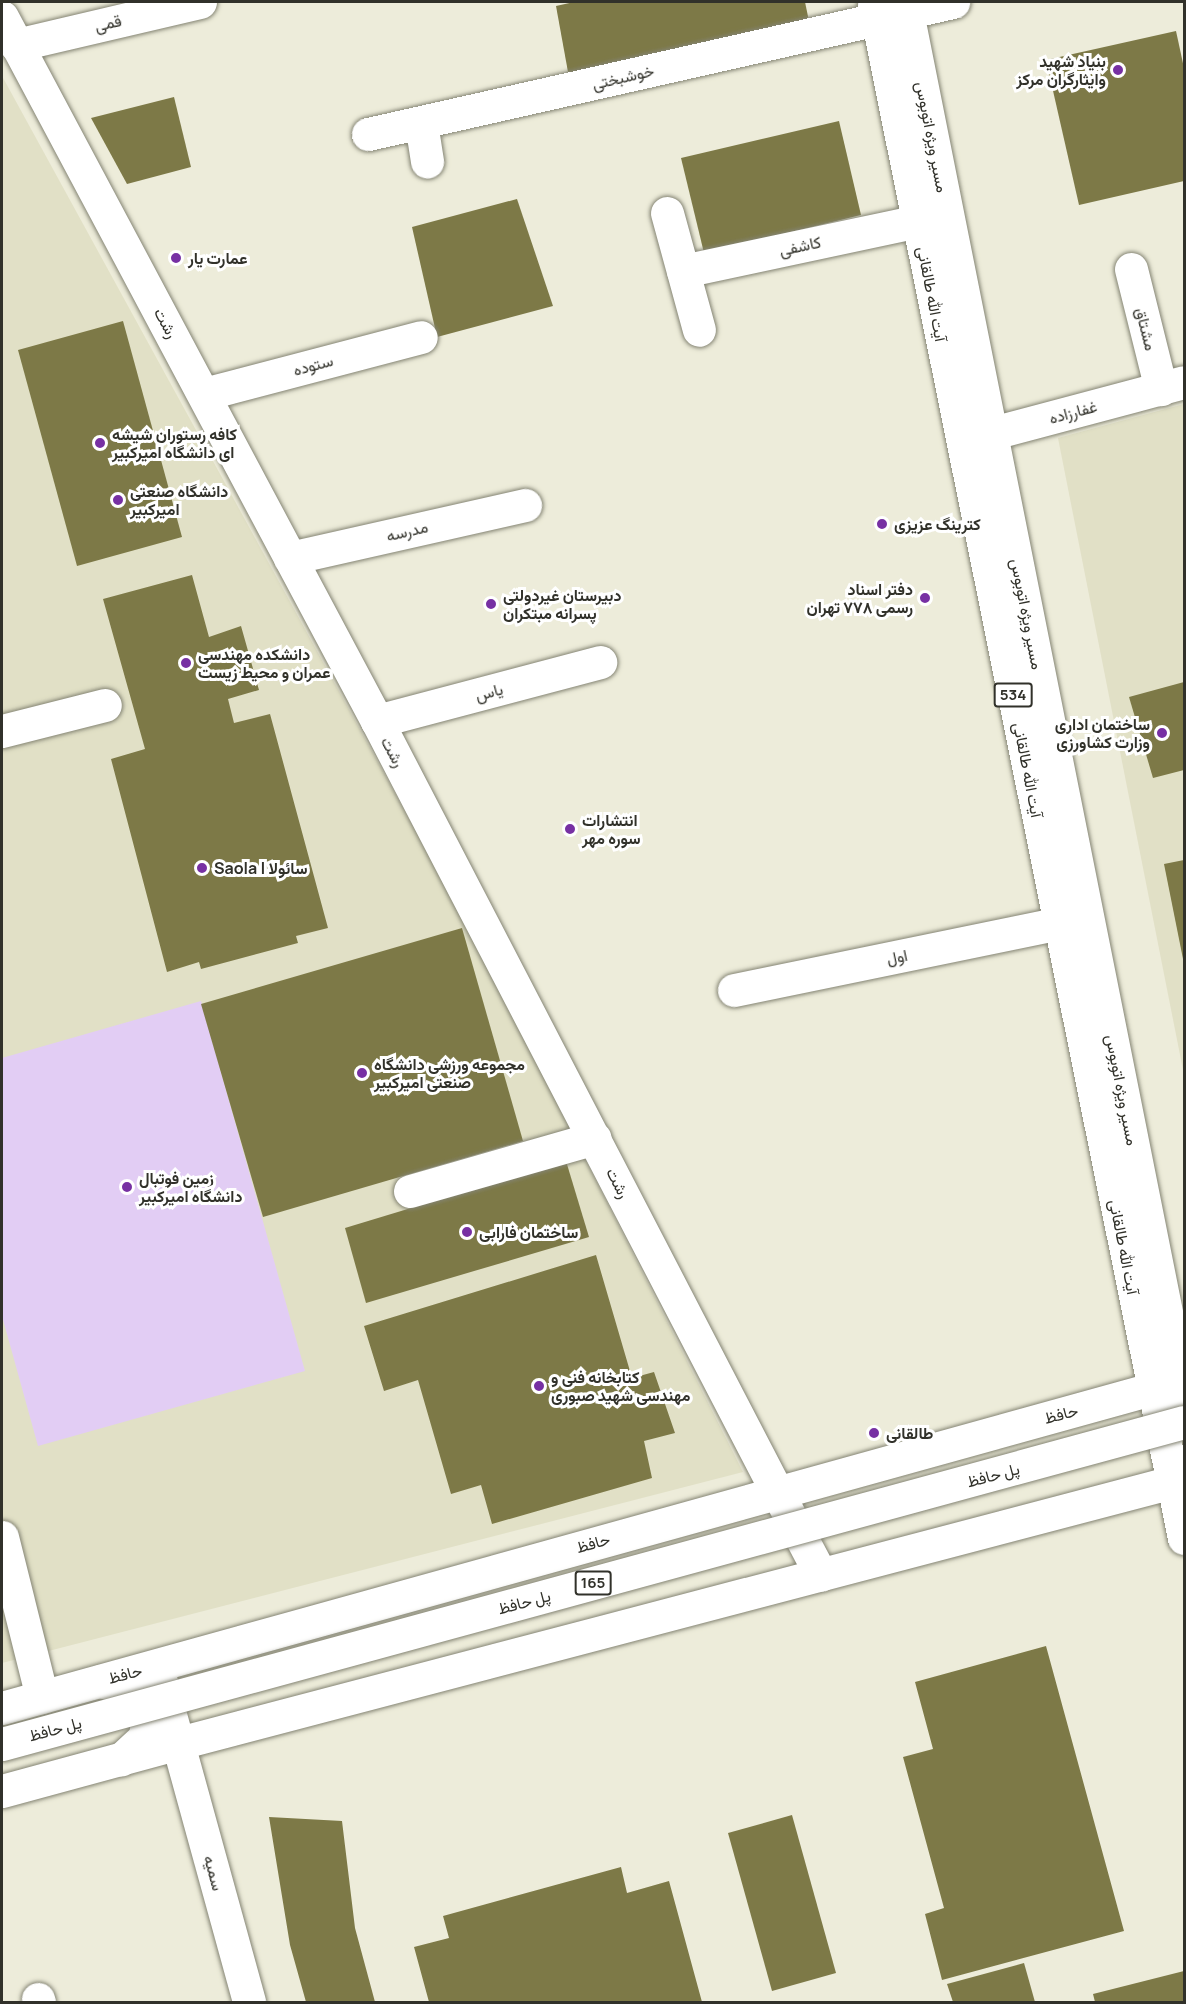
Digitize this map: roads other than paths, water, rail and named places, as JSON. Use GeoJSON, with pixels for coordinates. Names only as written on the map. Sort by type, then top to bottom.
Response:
{"type":"FeatureCollection","features":[{"type":"Feature","properties":{"kind":"main road","name":"قمی"},"geometry":{"type":"LineString","coordinates":[[9,31],[200,2]]}},
{"type":"Feature","properties":{"kind":"main road","name":"خوشبختی"},"geometry":{"type":"LineString","coordinates":[[368,135],[891,8],[953,2]]}},
{"type":"Feature","properties":{"kind":"main road","name":"آیت الله طالقانی"},"geometry":{"type":"LineString","coordinates":[[891,8],[918,221],[976,438],[1059,923],[1175,1388],[1179,1481],[1185,1538]]}},
{"type":"Feature","properties":{"kind":"main road","name":"مسیر ویژه اتوبوس"},"geometry":{"type":"LineString","coordinates":[[891,8],[976,438],[1175,1388]]}},
{"type":"Feature","properties":{"kind":"main road","name":"رشت"},"geometry":{"type":"LineString","coordinates":[[9,31],[377,721],[821,1575]]}},
{"type":"Feature","properties":{"kind":"main road"},"geometry":{"type":"LineString","coordinates":[[420,123],[427,162]]}},
{"type":"Feature","properties":{"kind":"main road"},"geometry":{"type":"LineString","coordinates":[[667,213],[699,330]]}},
{"type":"Feature","properties":{"kind":"main road","name":"کاشفی"},"geometry":{"type":"LineString","coordinates":[[683,271],[918,221]]}},
{"type":"Feature","properties":{"kind":"main road","name":"مشتاق"},"geometry":{"type":"LineString","coordinates":[[1131,270],[1173,385]]}},
{"type":"Feature","properties":{"kind":"main road","name":"ستوده"},"geometry":{"type":"LineString","coordinates":[[204,394],[421,337]]}},
{"type":"Feature","properties":{"kind":"main road","name":"غفارزاده"},"geometry":{"type":"LineString","coordinates":[[976,438],[1173,385]]}},
{"type":"Feature","properties":{"kind":"main road","name":"مدرسه"},"geometry":{"type":"LineString","coordinates":[[290,558],[525,505]]}},
{"type":"Feature","properties":{"kind":"main road","name":"یاس"},"geometry":{"type":"LineString","coordinates":[[377,721],[600,662]]}},
{"type":"Feature","properties":{"kind":"main road"},"geometry":{"type":"LineString","coordinates":[[2,731],[105,705]]}},
{"type":"Feature","properties":{"kind":"main road","name":"اول"},"geometry":{"type":"LineString","coordinates":[[734,990],[1059,923]]}},
{"type":"Feature","properties":{"kind":"main road"},"geometry":{"type":"LineString","coordinates":[[410,1191],[595,1138]]}},
{"type":"Feature","properties":{"kind":"main road","name":"حافظ"},"geometry":{"type":"LineString","coordinates":[[2,1708],[777,1492],[1175,1388]]}},
{"type":"Feature","properties":{"kind":"main road","name":"پل حافظ"},"geometry":{"type":"LineString","coordinates":[[2,1744],[1185,1422]]}},
{"type":"Feature","properties":{"kind":"main road"},"geometry":{"type":"LineString","coordinates":[[2,1791],[1179,1481]]}},
{"type":"Feature","properties":{"kind":"main road"},"geometry":{"type":"LineString","coordinates":[[2,1538],[42,1697]]}},
{"type":"Feature","properties":{"kind":"main road","name":"سمیه"},"geometry":{"type":"LineString","coordinates":[[157,1665],[249,2002]]}},
{"type":"Feature","properties":{"kind":"main road"},"geometry":{"type":"LineString","coordinates":[[100,1680],[134,1690],[148,1712],[145,1737],[121,1759]]}},
{"type":"Feature","properties":{"kind":"place","name":"بنیاد شهید وایثارگران مرکز"},"geometry":{"type":"Point","coordinates":[1118,70]}},
{"type":"Feature","properties":{"kind":"place","name":"عمارت یار"},"geometry":{"type":"Point","coordinates":[176,258]}},
{"type":"Feature","properties":{"kind":"place","name":"کافه رستوران شیشه ای دانشگاه امیرکبیر"},"geometry":{"type":"Point","coordinates":[100,443]}},
{"type":"Feature","properties":{"kind":"place","name":"دانشگاه صنعتی امیرکبیر"},"geometry":{"type":"Point","coordinates":[118,500]}},
{"type":"Feature","properties":{"kind":"place","name":"کترینگ عزیزی"},"geometry":{"type":"Point","coordinates":[882,524]}},
{"type":"Feature","properties":{"kind":"place","name":"دفتر اسناد رسمی ۷۷۸ تهران"},"geometry":{"type":"Point","coordinates":[925,598]}},
{"type":"Feature","properties":{"kind":"place","name":"دبیرستان غیردولتی پسرانه مبتکران"},"geometry":{"type":"Point","coordinates":[491,604]}},
{"type":"Feature","properties":{"kind":"place","name":"دانشکده مهندسی عمران و محیط زیست"},"geometry":{"type":"Point","coordinates":[186,663]}},
{"type":"Feature","properties":{"kind":"place","name":"ساختمان اداری وزارت کشاورزی"},"geometry":{"type":"Point","coordinates":[1162,733]}},
{"type":"Feature","properties":{"kind":"place","name":"انتشارات سوره مهر"},"geometry":{"type":"Point","coordinates":[570,829]}},
{"type":"Feature","properties":{"kind":"place","name":"Saola | سائولا"},"geometry":{"type":"Point","coordinates":[202,868]}},
{"type":"Feature","properties":{"kind":"place","name":"مجموعه ورزشی دانشگاه صنعتی امیرکبیر"},"geometry":{"type":"Point","coordinates":[362,1073]}},
{"type":"Feature","properties":{"kind":"place","name":"زمین فوتبال دانشگاه امیرکبیر"},"geometry":{"type":"Point","coordinates":[127,1187]}},
{"type":"Feature","properties":{"kind":"place","name":"ساختمان فارابی"},"geometry":{"type":"Point","coordinates":[467,1232]}},
{"type":"Feature","properties":{"kind":"place","name":"کتابخانه فنی و مهندسی شهید صبوری"},"geometry":{"type":"Point","coordinates":[539,1386]}},
{"type":"Feature","properties":{"kind":"place","name":"طالقانی"},"geometry":{"type":"Point","coordinates":[874,1433]}}]}
